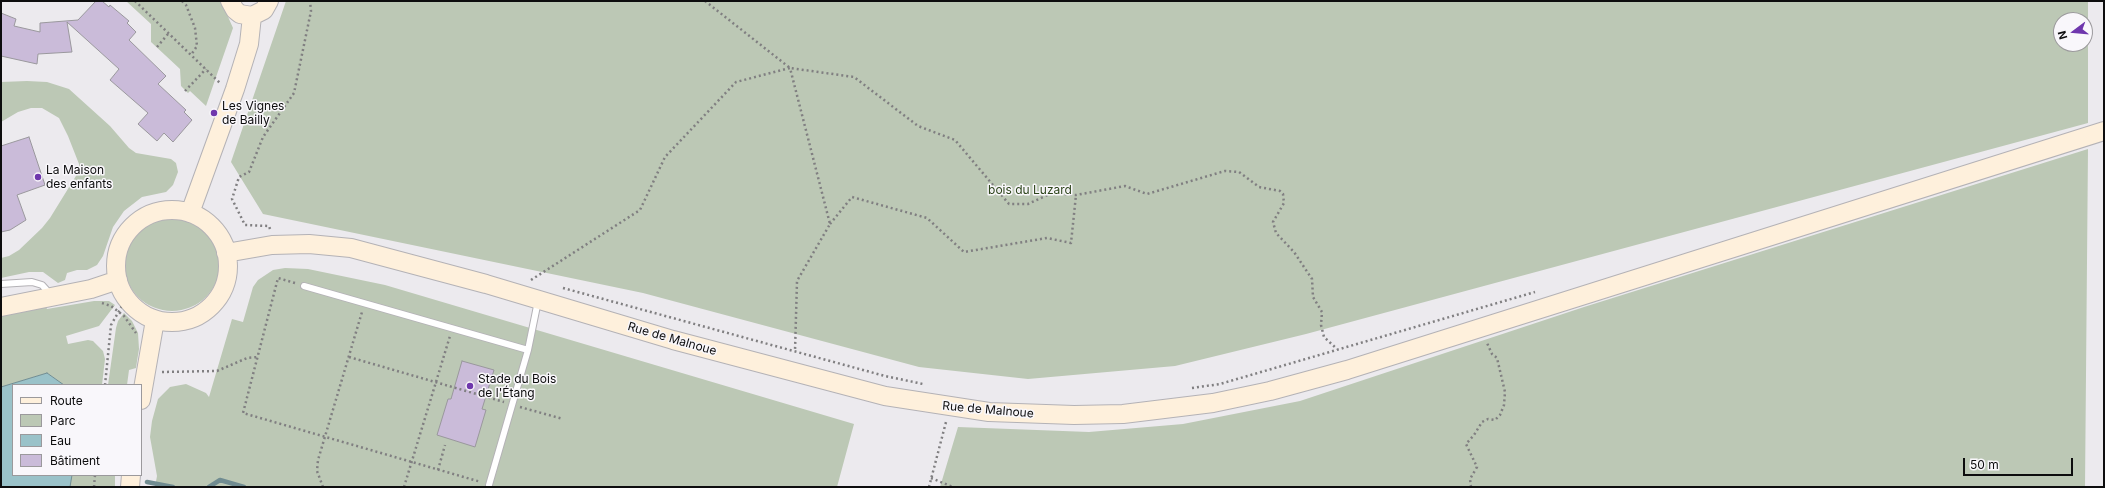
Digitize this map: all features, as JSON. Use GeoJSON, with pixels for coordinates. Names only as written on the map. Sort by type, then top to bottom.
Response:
{"type":"FeatureCollection","features":[{"type":"Feature","properties":{"kind":"main road"},"geometry":{"type":"LineString","coordinates":[[230,1],[235,10],[240,14],[252,16],[264,10],[269,1]]}},
{"type":"Feature","properties":{"kind":"main road"},"geometry":{"type":"LineString","coordinates":[[190,213],[242,67],[249,44],[252,16]]}},
{"type":"Feature","properties":{"kind":"main road","name":"Rue de Malnoue"},"geometry":{"type":"LineString","coordinates":[[226,253],[280,245],[309,244],[351,248],[538,291],[673,340],[885,396],[950,407],[1030,414],[1123,414],[1206,404],[1270,391],[1346,370],[1489,324],[1560,304],[2104,131]]}},
{"type":"Feature","properties":{"kind":"main road"},"geometry":{"type":"LineString","coordinates":[[167,211],[190,213],[203,219],[214,229],[222,241],[226,253],[228,270],[224,287],[216,301],[203,313],[188,320],[171,322],[155,320],[122,305],[116,263],[120,246],[128,232],[140,220],[156,213],[167,211]]}},
{"type":"Feature","properties":{"kind":"main road"},"geometry":{"type":"LineString","coordinates":[[1,307],[91,289],[118,280]]}},
{"type":"Feature","properties":{"kind":"main road"},"geometry":{"type":"LineString","coordinates":[[142,394],[155,320]]}},
{"type":"Feature","properties":{"kind":"main road"},"geometry":{"type":"LineString","coordinates":[[130,487],[131,476]]}},
{"type":"Feature","properties":{"kind":"lane"},"geometry":{"type":"LineString","coordinates":[[1,284],[32,282],[42,285],[52,297]]}},
{"type":"Feature","properties":{"kind":"lane"},"geometry":{"type":"LineString","coordinates":[[304,286],[528,350]]}},
{"type":"Feature","properties":{"kind":"lane"},"geometry":{"type":"LineString","coordinates":[[489,485],[528,350],[538,291]]}},
{"type":"Feature","properties":{"kind":"path"},"geometry":{"type":"LineString","coordinates":[[134,1],[216,79]]}},
{"type":"Feature","properties":{"kind":"path"},"geometry":{"type":"LineString","coordinates":[[182,1],[186,5],[195,28],[198,46],[191,55]]}},
{"type":"Feature","properties":{"kind":"path"},"geometry":{"type":"LineString","coordinates":[[272,235],[269,226],[245,225],[232,199],[239,176],[249,172],[263,137],[294,93],[311,11],[310,1]]}},
{"type":"Feature","properties":{"kind":"path"},"geometry":{"type":"LineString","coordinates":[[705,1],[790,68],[830,224]]}},
{"type":"Feature","properties":{"kind":"path"},"geometry":{"type":"LineString","coordinates":[[156,47],[168,34]]}},
{"type":"Feature","properties":{"kind":"path"},"geometry":{"type":"LineString","coordinates":[[524,279],[530,280],[640,210],[665,157],[736,82],[790,68],[854,77],[918,126],[955,140],[1009,204],[1028,204],[1052,193],[1076,195],[1125,186],[1147,194],[1225,171],[1239,172],[1260,187],[1280,191],[1283,194],[1284,203],[1273,222],[1276,233],[1294,252],[1312,279],[1313,297],[1322,312],[1321,325],[1324,337],[1337,349]]}},
{"type":"Feature","properties":{"kind":"path"},"geometry":{"type":"LineString","coordinates":[[185,90],[206,69]]}},
{"type":"Feature","properties":{"kind":"path"},"geometry":{"type":"LineString","coordinates":[[796,351],[797,280],[830,224],[852,197],[927,218],[964,252],[1046,238],[1071,243],[1076,195]]}},
{"type":"Feature","properties":{"kind":"path"},"geometry":{"type":"LineString","coordinates":[[304,286],[278,278],[243,414],[489,485]]}},
{"type":"Feature","properties":{"kind":"path"},"geometry":{"type":"LineString","coordinates":[[530,280],[538,291]]}},
{"type":"Feature","properties":{"kind":"path"},"geometry":{"type":"LineString","coordinates":[[560,288],[885,376],[930,386]]}},
{"type":"Feature","properties":{"kind":"path"},"geometry":{"type":"LineString","coordinates":[[1190,388],[1220,384],[1540,291]]}},
{"type":"Feature","properties":{"kind":"path"},"geometry":{"type":"LineString","coordinates":[[96,303],[111,306],[122,305]]}},
{"type":"Feature","properties":{"kind":"path"},"geometry":{"type":"LineString","coordinates":[[323,487],[317,471],[318,460],[365,303]]}},
{"type":"Feature","properties":{"kind":"path"},"geometry":{"type":"LineString","coordinates":[[122,305],[136,334]]}},
{"type":"Feature","properties":{"kind":"path"},"geometry":{"type":"LineString","coordinates":[[105,384],[111,325],[122,305]]}},
{"type":"Feature","properties":{"kind":"path"},"geometry":{"type":"LineString","coordinates":[[1471,487],[1470,479],[1477,467],[1466,444],[1482,422],[1488,419],[1496,420],[1504,405],[1505,392],[1497,358],[1492,354],[1487,344],[1489,324]]}},
{"type":"Feature","properties":{"kind":"path"},"geometry":{"type":"LineString","coordinates":[[404,487],[452,328]]}},
{"type":"Feature","properties":{"kind":"path"},"geometry":{"type":"LineString","coordinates":[[157,369],[161,372],[217,371],[247,358],[258,357]]}},
{"type":"Feature","properties":{"kind":"path"},"geometry":{"type":"LineString","coordinates":[[349,357],[563,419]]}},
{"type":"Feature","properties":{"kind":"path"},"geometry":{"type":"LineString","coordinates":[[929,487],[950,407]]}},
{"type":"Feature","properties":{"kind":"path"},"geometry":{"type":"LineString","coordinates":[[438,470],[445,445]]}},
{"type":"Feature","properties":{"kind":"path"},"geometry":{"type":"LineString","coordinates":[[94,487],[95,476]]}},
{"type":"Feature","properties":{"kind":"path"},"geometry":{"type":"LineString","coordinates":[[931,478],[953,487]]}},
{"type":"Feature","properties":{"kind":"green space"},"geometry":{"type":"Polygon","coordinates":[[[126,1],[221,1],[233,28],[206,106],[190,91],[188,93],[181,86],[180,69],[151,42],[151,24],[126,1]]]}},
{"type":"Feature","properties":{"kind":"green space","name":"bois du Luzard"},"geometry":{"type":"Polygon","coordinates":[[[286,1],[2088,1],[2088,12],[2053,12],[2053,52],[2088,52],[2088,123],[1306,334],[1175,366],[1028,379],[919,367],[643,293],[263,214],[231,162],[286,1]]]}},
{"type":"Feature","properties":{"kind":"green space"},"geometry":{"type":"Polygon","coordinates":[[[1,82],[47,82],[69,89],[110,126],[129,148],[136,153],[171,159],[176,163],[178,172],[173,185],[166,192],[142,197],[124,211],[113,227],[103,256],[97,265],[87,270],[77,270],[67,273],[65,280],[58,283],[43,272],[29,272],[1,278],[1,258],[9,256],[19,250],[42,228],[50,218],[79,171],[79,164],[59,118],[42,108],[31,108],[18,112],[1,122],[1,82]]]}},
{"type":"Feature","properties":{"kind":"green space"},"geometry":{"type":"Polygon","coordinates":[[[2088,149],[2085,487],[940,487],[958,427],[1089,432],[1183,424],[1300,401],[1584,307],[2088,149]]]}},
{"type":"Feature","properties":{"kind":"green space"},"geometry":{"type":"Polygon","coordinates":[[[172,215],[190,218],[206,229],[217,245],[220,263],[217,281],[206,297],[190,308],[172,311],[154,308],[138,297],[127,281],[124,263],[127,245],[138,229],[154,218],[172,215]]]}},
{"type":"Feature","properties":{"kind":"green space","name":"Stade du Bois de l'Étang"},"geometry":{"type":"Polygon","coordinates":[[[285,268],[308,269],[385,285],[854,424],[837,487],[155,487],[157,476],[150,437],[152,421],[158,399],[170,387],[186,384],[206,393],[209,397],[232,319],[243,322],[253,287],[258,280],[273,270],[285,268]]]}},
{"type":"Feature","properties":{"kind":"green space"},"geometry":{"type":"Polygon","coordinates":[[[94,301],[109,301],[115,305],[99,326],[66,336],[68,344],[88,340],[93,341],[103,351],[105,359],[102,384],[63,384],[47,373],[1,387],[1,315],[46,306],[47,309],[94,301]]]}},
{"type":"Feature","properties":{"kind":"green space"},"geometry":{"type":"Polygon","coordinates":[[[124,313],[132,321],[138,333],[139,349],[136,368],[129,370],[127,384],[108,384],[116,328],[118,321],[124,313]]]}},
{"type":"Feature","properties":{"kind":"green space"},"geometry":{"type":"Polygon","coordinates":[[[72,476],[115,476],[115,487],[70,487],[72,476]]]}},
{"type":"Feature","properties":{"kind":"water"},"geometry":{"type":"Polygon","coordinates":[[[47,373],[63,384],[12,384],[12,476],[72,476],[70,487],[1,487],[1,387],[47,373]]]}},
{"type":"Feature","properties":{"kind":"building"},"geometry":{"type":"Polygon","coordinates":[[[96,1],[102,1],[109,7],[110,5],[129,21],[127,23],[136,32],[129,40],[166,76],[158,84],[186,110],[184,112],[192,120],[173,142],[164,133],[157,141],[138,124],[148,113],[110,80],[119,69],[67,22],[72,52],[38,54],[37,64],[1,56],[1,13],[16,19],[14,26],[40,32],[40,23],[78,20],[96,1]]]}},
{"type":"Feature","properties":{"kind":"building"},"geometry":{"type":"Polygon","coordinates":[[[29,137],[45,185],[17,195],[26,220],[10,230],[1,232],[1,146],[29,137]]]}},
{"type":"Feature","properties":{"kind":"building"},"geometry":{"type":"Polygon","coordinates":[[[462,361],[494,370],[482,409],[486,410],[475,447],[437,435],[448,399],[451,399],[462,361]]]}},
{"type":"Feature","properties":{"kind":"waterway"},"geometry":{"type":"LineString","coordinates":[[209,487],[220,480],[244,487]]}},
{"type":"Feature","properties":{"kind":"waterway"},"geometry":{"type":"LineString","coordinates":[[147,482],[173,487]]}},
{"type":"Feature","properties":{"kind":"place","name":"Les Vignes de Bailly"},"geometry":{"type":"Point","coordinates":[214,113]}},
{"type":"Feature","properties":{"kind":"place","name":"La Maison des enfants"},"geometry":{"type":"Point","coordinates":[38,177]}},
{"type":"Feature","properties":{"kind":"place","name":"Stade du Bois de l'Étang"},"geometry":{"type":"Point","coordinates":[470,386]}}]}
